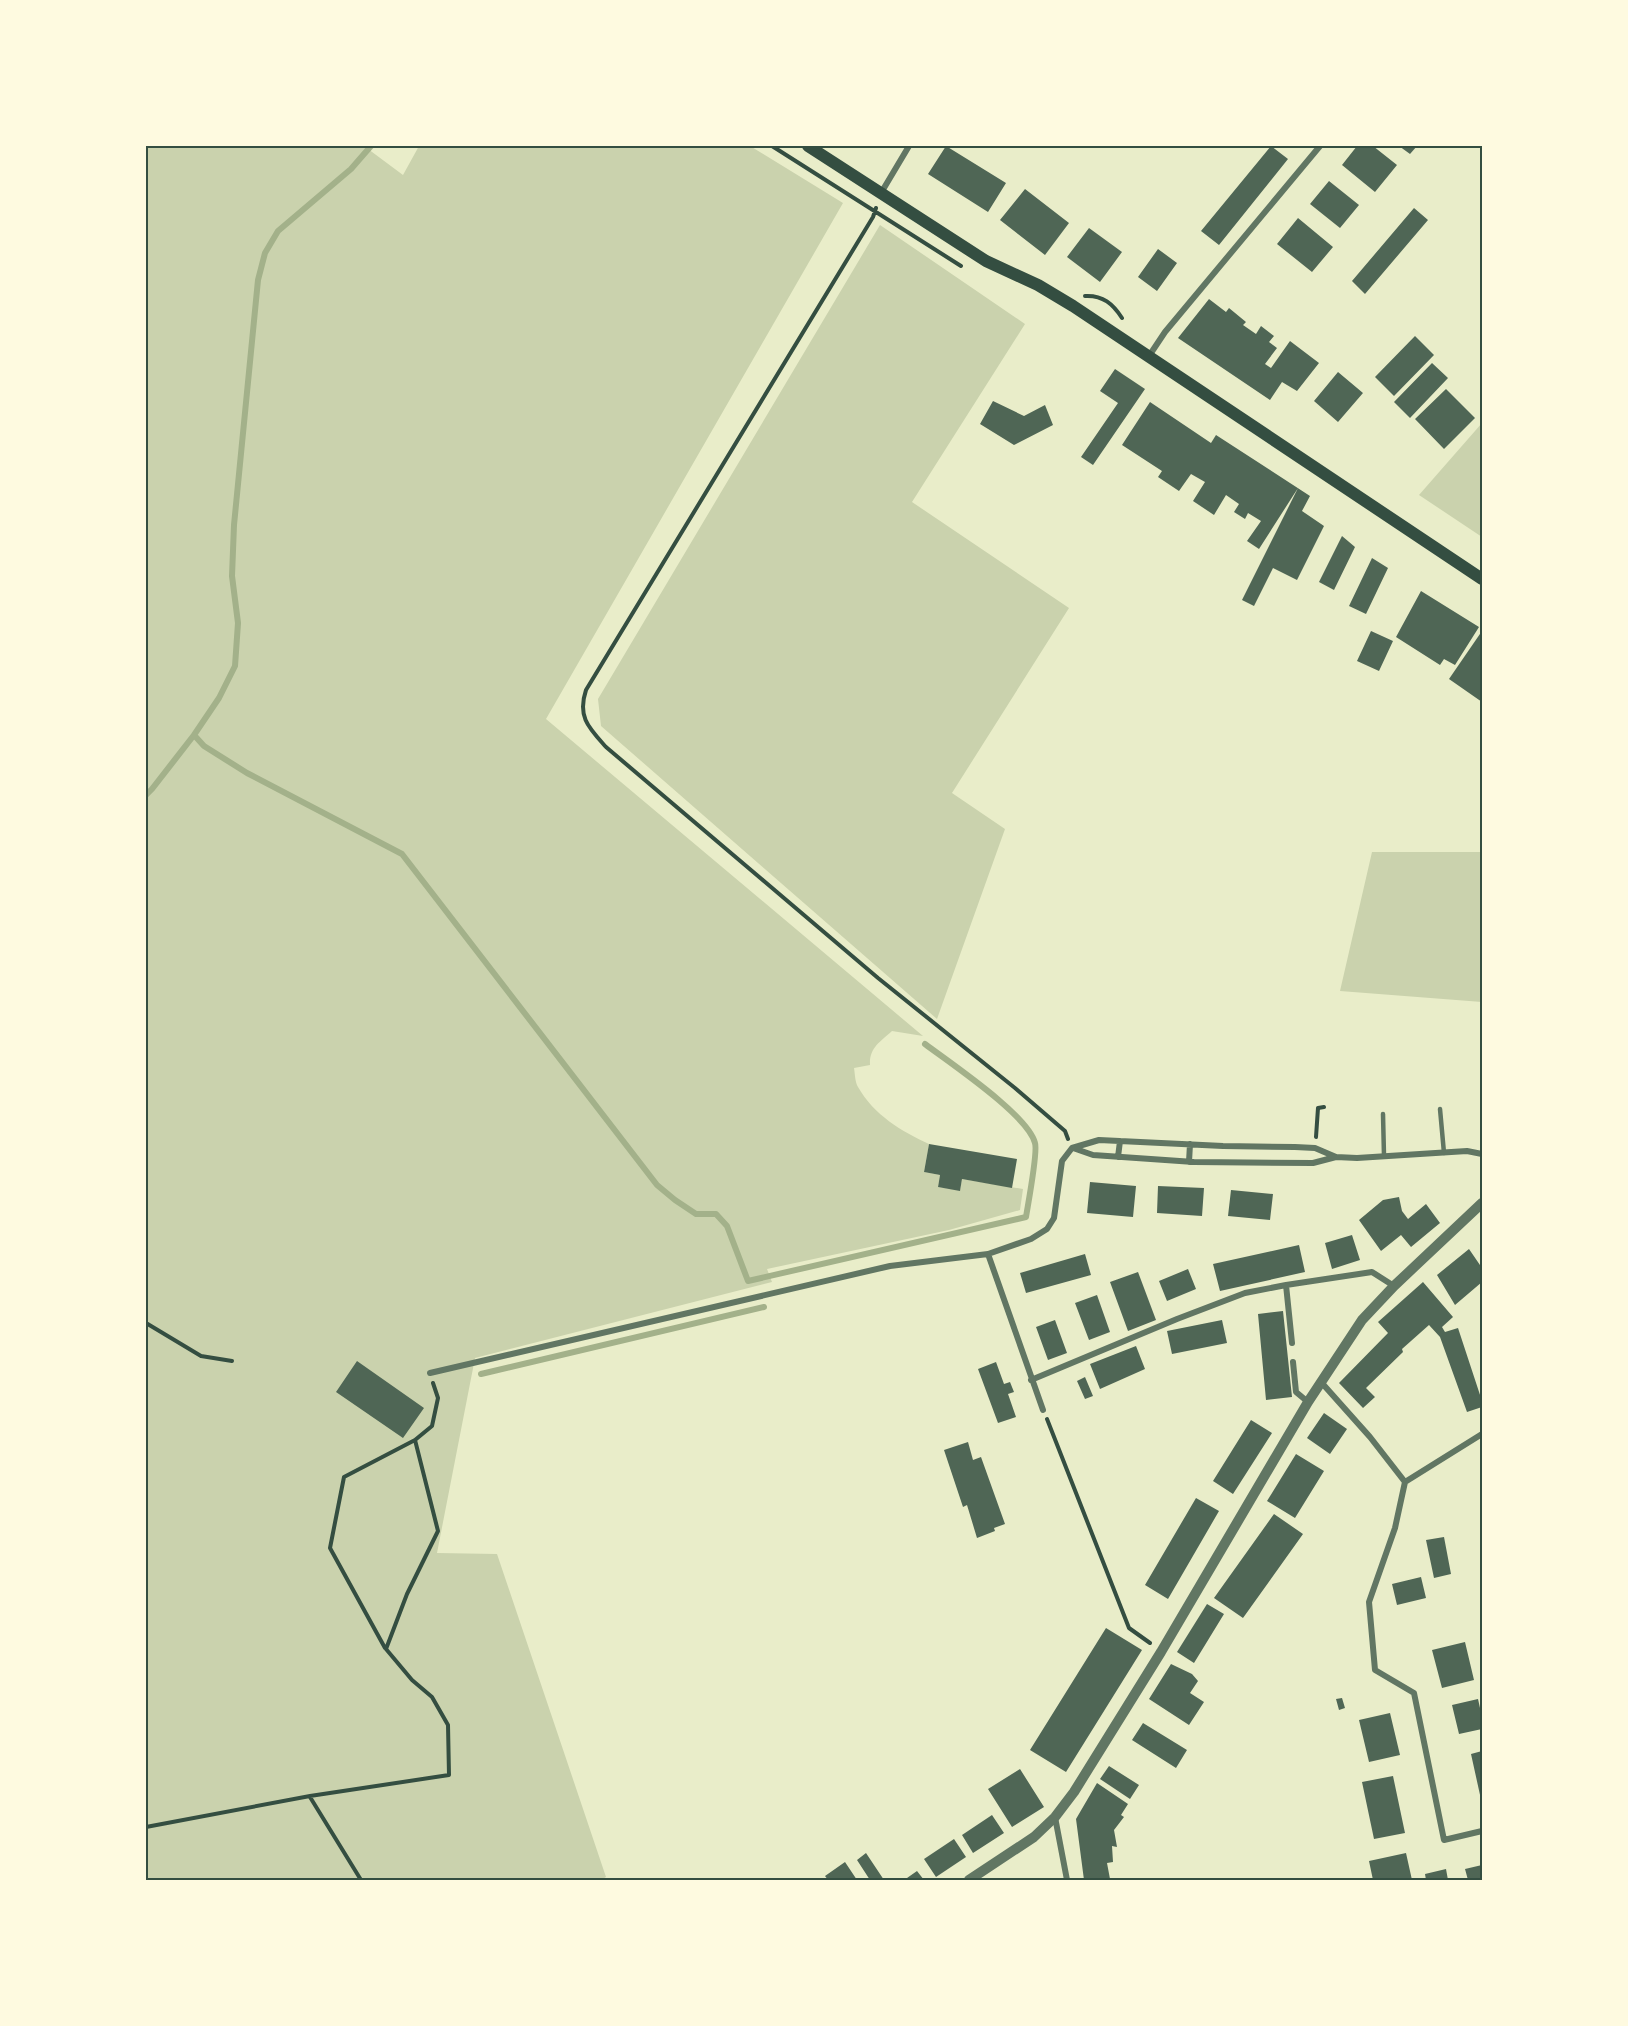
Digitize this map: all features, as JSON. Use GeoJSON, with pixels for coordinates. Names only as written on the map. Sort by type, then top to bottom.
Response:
{"type":"FeatureCollection","features":[{"type":"Feature","properties":{"kind":"main road"},"geometry":{"type":"LineString","coordinates":[[808,146],[986,261],[1038,285],[1149,356],[1482,579]]}},
{"type":"Feature","properties":{"kind":"street"},"geometry":{"type":"LineString","coordinates":[[881,193],[909,146]]}},
{"type":"Feature","properties":{"kind":"street"},"geometry":{"type":"LineString","coordinates":[[1149,356],[1165,332],[1320,146]]}},
{"type":"Feature","properties":{"kind":"street"},"geometry":{"type":"LineString","coordinates":[[430,1373],[890,1266],[988,1254],[1030,1239],[1047,1229],[1054,1218],[1062,1161],[1072,1148],[1099,1140],[1315,1148],[1336,1157]]}},
{"type":"Feature","properties":{"kind":"street"},"geometry":{"type":"LineString","coordinates":[[1118,1157],[1120,1141]]}},
{"type":"Feature","properties":{"kind":"street"},"geometry":{"type":"LineString","coordinates":[[1189,1162],[1190,1144]]}},
{"type":"Feature","properties":{"kind":"street"},"geometry":{"type":"LineString","coordinates":[[1264,1163],[1265,1146]]}},
{"type":"Feature","properties":{"kind":"street"},"geometry":{"type":"LineString","coordinates":[[1072,1148],[1093,1155],[1189,1162],[1313,1163],[1336,1157],[1467,1151],[1482,1154]]}},
{"type":"Feature","properties":{"kind":"street"},"geometry":{"type":"LineString","coordinates":[[969,1881],[1034,1837],[1055,1817],[1074,1792],[1161,1652],[1308,1402],[1362,1320],[1394,1286],[1482,1203]]}},
{"type":"Feature","properties":{"kind":"street"},"geometry":{"type":"LineString","coordinates":[[988,1254],[1030,1380],[1043,1410]]}},
{"type":"Feature","properties":{"kind":"street"},"geometry":{"type":"LineString","coordinates":[[1030,1380],[1245,1293],[1372,1272],[1394,1286]]}},
{"type":"Feature","properties":{"kind":"street"},"geometry":{"type":"LineString","coordinates":[[1286,1285],[1292,1343]]}},
{"type":"Feature","properties":{"kind":"street"},"geometry":{"type":"LineString","coordinates":[[1293,1362],[1296,1392],[1308,1402]]}},
{"type":"Feature","properties":{"kind":"street"},"geometry":{"type":"LineString","coordinates":[[1321,1382],[1370,1437],[1405,1482]]}},
{"type":"Feature","properties":{"kind":"street"},"geometry":{"type":"LineString","coordinates":[[1482,1434],[1405,1482],[1395,1528],[1369,1602],[1375,1670],[1414,1693],[1444,1840],[1482,1831]]}},
{"type":"Feature","properties":{"kind":"street"},"geometry":{"type":"LineString","coordinates":[[1055,1817],[1067,1881]]}},
{"type":"Feature","properties":{"kind":"lane"},"geometry":{"type":"LineString","coordinates":[[1440,1109],[1444,1153]]}},
{"type":"Feature","properties":{"kind":"lane"},"geometry":{"type":"LineString","coordinates":[[1383,1114],[1384,1156]]}},
{"type":"Feature","properties":{"kind":"path"},"geometry":{"type":"LineString","coordinates":[[875,212],[586,690],[582,713],[593,732],[606,747],[878,978],[1065,1131],[1072,1148]]}},
{"type":"Feature","properties":{"kind":"path"},"geometry":{"type":"LineString","coordinates":[[1076,294],[1101,297],[1114,306],[1125,322]]}},
{"type":"Feature","properties":{"kind":"path"},"geometry":{"type":"LineString","coordinates":[[1315,1148],[1318,1108],[1324,1107]]}},
{"type":"Feature","properties":{"kind":"path"},"geometry":{"type":"LineString","coordinates":[[146,1323],[201,1356],[232,1361]]}},
{"type":"Feature","properties":{"kind":"path"},"geometry":{"type":"LineString","coordinates":[[146,1827],[310,1796],[449,1775],[447,1725],[432,1697],[412,1680],[386,1648],[330,1548],[344,1477],[415,1440],[432,1426],[438,1398],[430,1373]]}},
{"type":"Feature","properties":{"kind":"path"},"geometry":{"type":"LineString","coordinates":[[1043,1410],[1129,1628],[1161,1652]]}},
{"type":"Feature","properties":{"kind":"path"},"geometry":{"type":"LineString","coordinates":[[386,1648],[407,1594],[438,1531],[415,1440]]}},
{"type":"Feature","properties":{"kind":"path"},"geometry":{"type":"LineString","coordinates":[[310,1796],[361,1881]]}},
{"type":"Feature","properties":{"kind":"green space"},"geometry":{"type":"Polygon","coordinates":[[[148,146],[364,146],[403,175],[419,146],[750,146],[843,203],[546,719],[923,1036],[892,1031],[873,1050],[870,1065],[854,1068],[858,1087],[880,1114],[908,1134],[929,1144],[924,1172],[940,1175],[938,1187],[960,1190],[962,1179],[1023,1189],[1020,1210],[949,1230],[767,1269],[772,1282],[475,1358],[437,1553],[497,1554],[606,1877],[601,1880],[146,1880],[146,149],[148,146]]]}},
{"type":"Feature","properties":{"kind":"green space"},"geometry":{"type":"Polygon","coordinates":[[[880,225],[1025,324],[912,502],[1069,608],[952,793],[1005,829],[937,1019],[601,726],[598,699],[880,225]]]}},
{"type":"Feature","properties":{"kind":"green space"},"geometry":{"type":"Polygon","coordinates":[[[1482,423],[1482,537],[1419,495],[1482,423]]]}},
{"type":"Feature","properties":{"kind":"green space"},"geometry":{"type":"Polygon","coordinates":[[[1372,852],[1482,852],[1482,1002],[1340,991],[1372,852]]]}},
{"type":"Feature","properties":{"kind":"building"},"geometry":{"type":"Polygon","coordinates":[[[946,146],[1006,183],[988,212],[928,174],[946,146]]]}},
{"type":"Feature","properties":{"kind":"building"},"geometry":{"type":"Polygon","coordinates":[[[1271,146],[1288,159],[1219,245],[1201,231],[1271,146]]]}},
{"type":"Feature","properties":{"kind":"building"},"geometry":{"type":"Polygon","coordinates":[[[1357,146],[1373,146],[1397,165],[1375,192],[1342,165],[1357,146]]]}},
{"type":"Feature","properties":{"kind":"building"},"geometry":{"type":"Polygon","coordinates":[[[1399,146],[1417,146],[1410,154],[1399,146]]]}},
{"type":"Feature","properties":{"kind":"building"},"geometry":{"type":"Polygon","coordinates":[[[1329,181],[1359,205],[1340,228],[1310,204],[1329,181]]]}},
{"type":"Feature","properties":{"kind":"building"},"geometry":{"type":"Polygon","coordinates":[[[1025,189],[1069,223],[1045,255],[1000,220],[1025,189]]]}},
{"type":"Feature","properties":{"kind":"building"},"geometry":{"type":"Polygon","coordinates":[[[1414,208],[1428,220],[1365,294],[1352,281],[1414,208]]]}},
{"type":"Feature","properties":{"kind":"building"},"geometry":{"type":"Polygon","coordinates":[[[1298,218],[1333,247],[1312,272],[1277,244],[1298,218]]]}},
{"type":"Feature","properties":{"kind":"building"},"geometry":{"type":"Polygon","coordinates":[[[1089,228],[1122,252],[1100,282],[1067,257],[1089,228]]]}},
{"type":"Feature","properties":{"kind":"building"},"geometry":{"type":"Polygon","coordinates":[[[1158,249],[1177,263],[1157,291],[1138,277],[1158,249]]]}},
{"type":"Feature","properties":{"kind":"building"},"geometry":{"type":"Polygon","coordinates":[[[1209,299],[1226,312],[1229,308],[1246,322],[1243,325],[1256,334],[1261,326],[1274,336],[1269,342],[1277,348],[1265,364],[1271,368],[1290,341],[1319,363],[1297,391],[1282,382],[1270,400],[1178,338],[1209,299]]]}},
{"type":"Feature","properties":{"kind":"building"},"geometry":{"type":"Polygon","coordinates":[[[1415,336],[1434,355],[1394,396],[1375,377],[1415,336]]]}},
{"type":"Feature","properties":{"kind":"building"},"geometry":{"type":"Polygon","coordinates":[[[1432,363],[1448,378],[1410,418],[1394,402],[1432,363]]]}},
{"type":"Feature","properties":{"kind":"building"},"geometry":{"type":"Polygon","coordinates":[[[1115,369],[1145,389],[1093,465],[1081,457],[1118,403],[1100,391],[1115,369]]]}},
{"type":"Feature","properties":{"kind":"building"},"geometry":{"type":"Polygon","coordinates":[[[1338,372],[1363,393],[1338,422],[1314,401],[1338,372]]]}},
{"type":"Feature","properties":{"kind":"building"},"geometry":{"type":"Polygon","coordinates":[[[1446,389],[1475,418],[1444,449],[1415,419],[1446,389]]]}},
{"type":"Feature","properties":{"kind":"building"},"geometry":{"type":"Polygon","coordinates":[[[993,401],[1024,416],[1045,405],[1053,425],[1014,445],[980,424],[993,401]]]}},
{"type":"Feature","properties":{"kind":"building"},"geometry":{"type":"Polygon","coordinates":[[[1150,402],[1211,443],[1216,435],[1298,488],[1259,549],[1247,541],[1261,521],[1248,513],[1245,519],[1234,512],[1239,504],[1226,495],[1214,515],[1193,501],[1205,482],[1191,474],[1179,491],[1158,477],[1162,471],[1122,445],[1150,402]]]}},
{"type":"Feature","properties":{"kind":"building"},"geometry":{"type":"Polygon","coordinates":[[[1298,488],[1310,496],[1302,511],[1324,526],[1297,580],[1273,568],[1254,606],[1242,600],[1298,488]]]}},
{"type":"Feature","properties":{"kind":"building"},"geometry":{"type":"Polygon","coordinates":[[[1342,536],[1355,547],[1334,590],[1319,582],[1342,536]]]}},
{"type":"Feature","properties":{"kind":"building"},"geometry":{"type":"Polygon","coordinates":[[[1372,558],[1388,568],[1366,614],[1349,606],[1372,558]]]}},
{"type":"Feature","properties":{"kind":"building"},"geometry":{"type":"Polygon","coordinates":[[[1421,591],[1479,627],[1455,665],[1444,659],[1440,665],[1396,637],[1421,591]]]}},
{"type":"Feature","properties":{"kind":"building"},"geometry":{"type":"Polygon","coordinates":[[[1371,631],[1393,641],[1379,671],[1357,661],[1371,631]]]}},
{"type":"Feature","properties":{"kind":"building"},"geometry":{"type":"Polygon","coordinates":[[[1482,631],[1482,702],[1449,679],[1482,631]]]}},
{"type":"Feature","properties":{"kind":"building"},"geometry":{"type":"Polygon","coordinates":[[[929,1144],[1017,1159],[1012,1188],[962,1179],[960,1191],[938,1187],[940,1175],[924,1172],[929,1144]]]}},
{"type":"Feature","properties":{"kind":"building"},"geometry":{"type":"Polygon","coordinates":[[[1090,1182],[1136,1186],[1133,1217],[1087,1213],[1090,1182]]]}},
{"type":"Feature","properties":{"kind":"building"},"geometry":{"type":"Polygon","coordinates":[[[1158,1186],[1204,1188],[1202,1216],[1157,1213],[1158,1186]]]}},
{"type":"Feature","properties":{"kind":"building"},"geometry":{"type":"Polygon","coordinates":[[[1231,1190],[1273,1194],[1270,1220],[1228,1216],[1231,1190]]]}},
{"type":"Feature","properties":{"kind":"building"},"geometry":{"type":"Polygon","coordinates":[[[1399,1197],[1402,1211],[1408,1219],[1426,1204],[1440,1223],[1411,1247],[1401,1235],[1381,1251],[1359,1220],[1383,1200],[1399,1197]]]}},
{"type":"Feature","properties":{"kind":"building"},"geometry":{"type":"Polygon","coordinates":[[[1352,1235],[1360,1260],[1332,1269],[1325,1243],[1352,1235]]]}},
{"type":"Feature","properties":{"kind":"building"},"geometry":{"type":"Polygon","coordinates":[[[1299,1245],[1305,1272],[1220,1291],[1213,1264],[1299,1245]]]}},
{"type":"Feature","properties":{"kind":"building"},"geometry":{"type":"Polygon","coordinates":[[[1469,1249],[1482,1268],[1482,1282],[1455,1305],[1437,1275],[1469,1249]]]}},
{"type":"Feature","properties":{"kind":"building"},"geometry":{"type":"Polygon","coordinates":[[[1085,1254],[1091,1275],[1026,1293],[1020,1273],[1085,1254]]]}},
{"type":"Feature","properties":{"kind":"building"},"geometry":{"type":"Polygon","coordinates":[[[1188,1269],[1196,1289],[1167,1301],[1159,1281],[1188,1269]]]}},
{"type":"Feature","properties":{"kind":"building"},"geometry":{"type":"Polygon","coordinates":[[[1138,1272],[1156,1320],[1128,1331],[1110,1282],[1138,1272]]]}},
{"type":"Feature","properties":{"kind":"building"},"geometry":{"type":"Polygon","coordinates":[[[1423,1282],[1453,1317],[1442,1327],[1445,1332],[1458,1328],[1482,1407],[1467,1412],[1440,1337],[1429,1325],[1402,1349],[1403,1352],[1366,1388],[1375,1397],[1363,1408],[1339,1383],[1388,1333],[1378,1322],[1423,1282]]]}},
{"type":"Feature","properties":{"kind":"building"},"geometry":{"type":"Polygon","coordinates":[[[1097,1295],[1110,1332],[1089,1340],[1075,1303],[1097,1295]]]}},
{"type":"Feature","properties":{"kind":"building"},"geometry":{"type":"Polygon","coordinates":[[[1283,1311],[1292,1397],[1266,1400],[1258,1314],[1283,1311]]]}},
{"type":"Feature","properties":{"kind":"building"},"geometry":{"type":"Polygon","coordinates":[[[1055,1320],[1067,1353],[1048,1360],[1036,1327],[1055,1320]]]}},
{"type":"Feature","properties":{"kind":"building"},"geometry":{"type":"Polygon","coordinates":[[[1222,1320],[1227,1343],[1172,1354],[1167,1331],[1222,1320]]]}},
{"type":"Feature","properties":{"kind":"building"},"geometry":{"type":"Polygon","coordinates":[[[1136,1346],[1145,1369],[1100,1389],[1090,1364],[1136,1346]]]}},
{"type":"Feature","properties":{"kind":"building"},"geometry":{"type":"Polygon","coordinates":[[[357,1361],[424,1408],[403,1438],[336,1392],[357,1361]]]}},
{"type":"Feature","properties":{"kind":"building"},"geometry":{"type":"Polygon","coordinates":[[[996,1362],[1004,1384],[1010,1382],[1014,1392],[1008,1394],[1016,1417],[998,1423],[978,1369],[996,1362]]]}},
{"type":"Feature","properties":{"kind":"building"},"geometry":{"type":"Polygon","coordinates":[[[1085,1377],[1093,1396],[1085,1399],[1077,1381],[1085,1377]]]}},
{"type":"Feature","properties":{"kind":"building"},"geometry":{"type":"Polygon","coordinates":[[[1324,1413],[1347,1429],[1330,1454],[1307,1438],[1324,1413]]]}},
{"type":"Feature","properties":{"kind":"building"},"geometry":{"type":"Polygon","coordinates":[[[1251,1420],[1272,1433],[1233,1494],[1213,1481],[1251,1420]]]}},
{"type":"Feature","properties":{"kind":"building"},"geometry":{"type":"Polygon","coordinates":[[[968,1442],[973,1460],[981,1457],[1005,1524],[977,1538],[967,1505],[963,1507],[944,1450],[968,1442]]]}},
{"type":"Feature","properties":{"kind":"building"},"geometry":{"type":"Polygon","coordinates":[[[1296,1454],[1324,1471],[1295,1518],[1267,1501],[1296,1454]]]}},
{"type":"Feature","properties":{"kind":"building"},"geometry":{"type":"Polygon","coordinates":[[[1196,1498],[1219,1511],[1168,1599],[1145,1585],[1196,1498]]]}},
{"type":"Feature","properties":{"kind":"building"},"geometry":{"type":"Polygon","coordinates":[[[1274,1514],[1303,1534],[1243,1618],[1214,1598],[1274,1514]]]}},
{"type":"Feature","properties":{"kind":"building"},"geometry":{"type":"Polygon","coordinates":[[[1444,1537],[1451,1574],[1434,1578],[1426,1540],[1444,1537]]]}},
{"type":"Feature","properties":{"kind":"building"},"geometry":{"type":"Polygon","coordinates":[[[1421,1577],[1426,1598],[1397,1605],[1392,1584],[1421,1577]]]}},
{"type":"Feature","properties":{"kind":"building"},"geometry":{"type":"Polygon","coordinates":[[[1207,1604],[1224,1614],[1194,1663],[1177,1652],[1207,1604]]]}},
{"type":"Feature","properties":{"kind":"building"},"geometry":{"type":"Polygon","coordinates":[[[1106,1628],[1142,1650],[1066,1772],[1030,1750],[1106,1628]]]}},
{"type":"Feature","properties":{"kind":"building"},"geometry":{"type":"Polygon","coordinates":[[[1465,1642],[1474,1680],[1442,1688],[1432,1650],[1465,1642]]]}},
{"type":"Feature","properties":{"kind":"building"},"geometry":{"type":"Polygon","coordinates":[[[1171,1664],[1192,1674],[1198,1681],[1190,1693],[1204,1702],[1189,1725],[1149,1699],[1171,1664]]]}},
{"type":"Feature","properties":{"kind":"building"},"geometry":{"type":"Polygon","coordinates":[[[1342,1698],[1345,1708],[1339,1710],[1336,1699],[1342,1698]]]}},
{"type":"Feature","properties":{"kind":"building"},"geometry":{"type":"Polygon","coordinates":[[[1478,1699],[1482,1729],[1459,1734],[1452,1705],[1478,1699]]]}},
{"type":"Feature","properties":{"kind":"building"},"geometry":{"type":"Polygon","coordinates":[[[1390,1713],[1400,1755],[1369,1762],[1359,1720],[1390,1713]]]}},
{"type":"Feature","properties":{"kind":"building"},"geometry":{"type":"Polygon","coordinates":[[[1143,1723],[1187,1750],[1176,1768],[1132,1740],[1143,1723]]]}},
{"type":"Feature","properties":{"kind":"building"},"geometry":{"type":"Polygon","coordinates":[[[1482,1751],[1482,1804],[1471,1754],[1482,1751]]]}},
{"type":"Feature","properties":{"kind":"building"},"geometry":{"type":"Polygon","coordinates":[[[1109,1766],[1139,1785],[1130,1799],[1100,1779],[1109,1766]]]}},
{"type":"Feature","properties":{"kind":"building"},"geometry":{"type":"Polygon","coordinates":[[[1020,1769],[1044,1807],[1012,1827],[988,1789],[1020,1769]]]}},
{"type":"Feature","properties":{"kind":"building"},"geometry":{"type":"Polygon","coordinates":[[[1393,1776],[1405,1833],[1374,1839],[1362,1782],[1393,1776]]]}},
{"type":"Feature","properties":{"kind":"building"},"geometry":{"type":"Polygon","coordinates":[[[1097,1783],[1128,1804],[1121,1815],[1124,1817],[1114,1830],[1117,1847],[1112,1846],[1113,1862],[1107,1863],[1110,1879],[1084,1880],[1076,1819],[1097,1783]]]}},
{"type":"Feature","properties":{"kind":"building"},"geometry":{"type":"Polygon","coordinates":[[[992,1815],[1004,1833],[973,1853],[962,1835],[992,1815]]]}},
{"type":"Feature","properties":{"kind":"building"},"geometry":{"type":"Polygon","coordinates":[[[954,1839],[966,1857],[936,1877],[924,1859],[954,1839]]]}},
{"type":"Feature","properties":{"kind":"building"},"geometry":{"type":"Polygon","coordinates":[[[866,1853],[884,1880],[870,1880],[857,1860],[866,1853]]]}},
{"type":"Feature","properties":{"kind":"building"},"geometry":{"type":"Polygon","coordinates":[[[1406,1853],[1412,1880],[1373,1880],[1369,1861],[1406,1853]]]}},
{"type":"Feature","properties":{"kind":"building"},"geometry":{"type":"Polygon","coordinates":[[[845,1862],[857,1880],[828,1880],[825,1876],[845,1862]]]}},
{"type":"Feature","properties":{"kind":"building"},"geometry":{"type":"Polygon","coordinates":[[[1482,1865],[1482,1880],[1468,1880],[1465,1869],[1482,1865]]]}},
{"type":"Feature","properties":{"kind":"building"},"geometry":{"type":"Polygon","coordinates":[[[1446,1869],[1448,1880],[1426,1880],[1425,1874],[1446,1869]]]}},
{"type":"Feature","properties":{"kind":"building"},"geometry":{"type":"Polygon","coordinates":[[[917,1871],[924,1880],[903,1880],[907,1878],[917,1871]]]}},
{"type":"Feature","properties":{"kind":"waterway"},"geometry":{"type":"LineString","coordinates":[[146,795],[194,735],[219,698],[235,666],[238,623],[232,576],[234,525],[258,280],[265,253],[278,231],[351,169],[371,146]]}},
{"type":"Feature","properties":{"kind":"waterway"},"geometry":{"type":"LineString","coordinates":[[194,735],[204,746],[247,773],[402,854],[657,1185],[696,1214],[716,1214],[727,1226],[748,1281],[1026,1217],[1036,1148],[1029,1131],[1004,1104],[925,1044]]}},
{"type":"Feature","properties":{"kind":"waterway"},"geometry":{"type":"LineString","coordinates":[[481,1374],[764,1307]]}}]}
